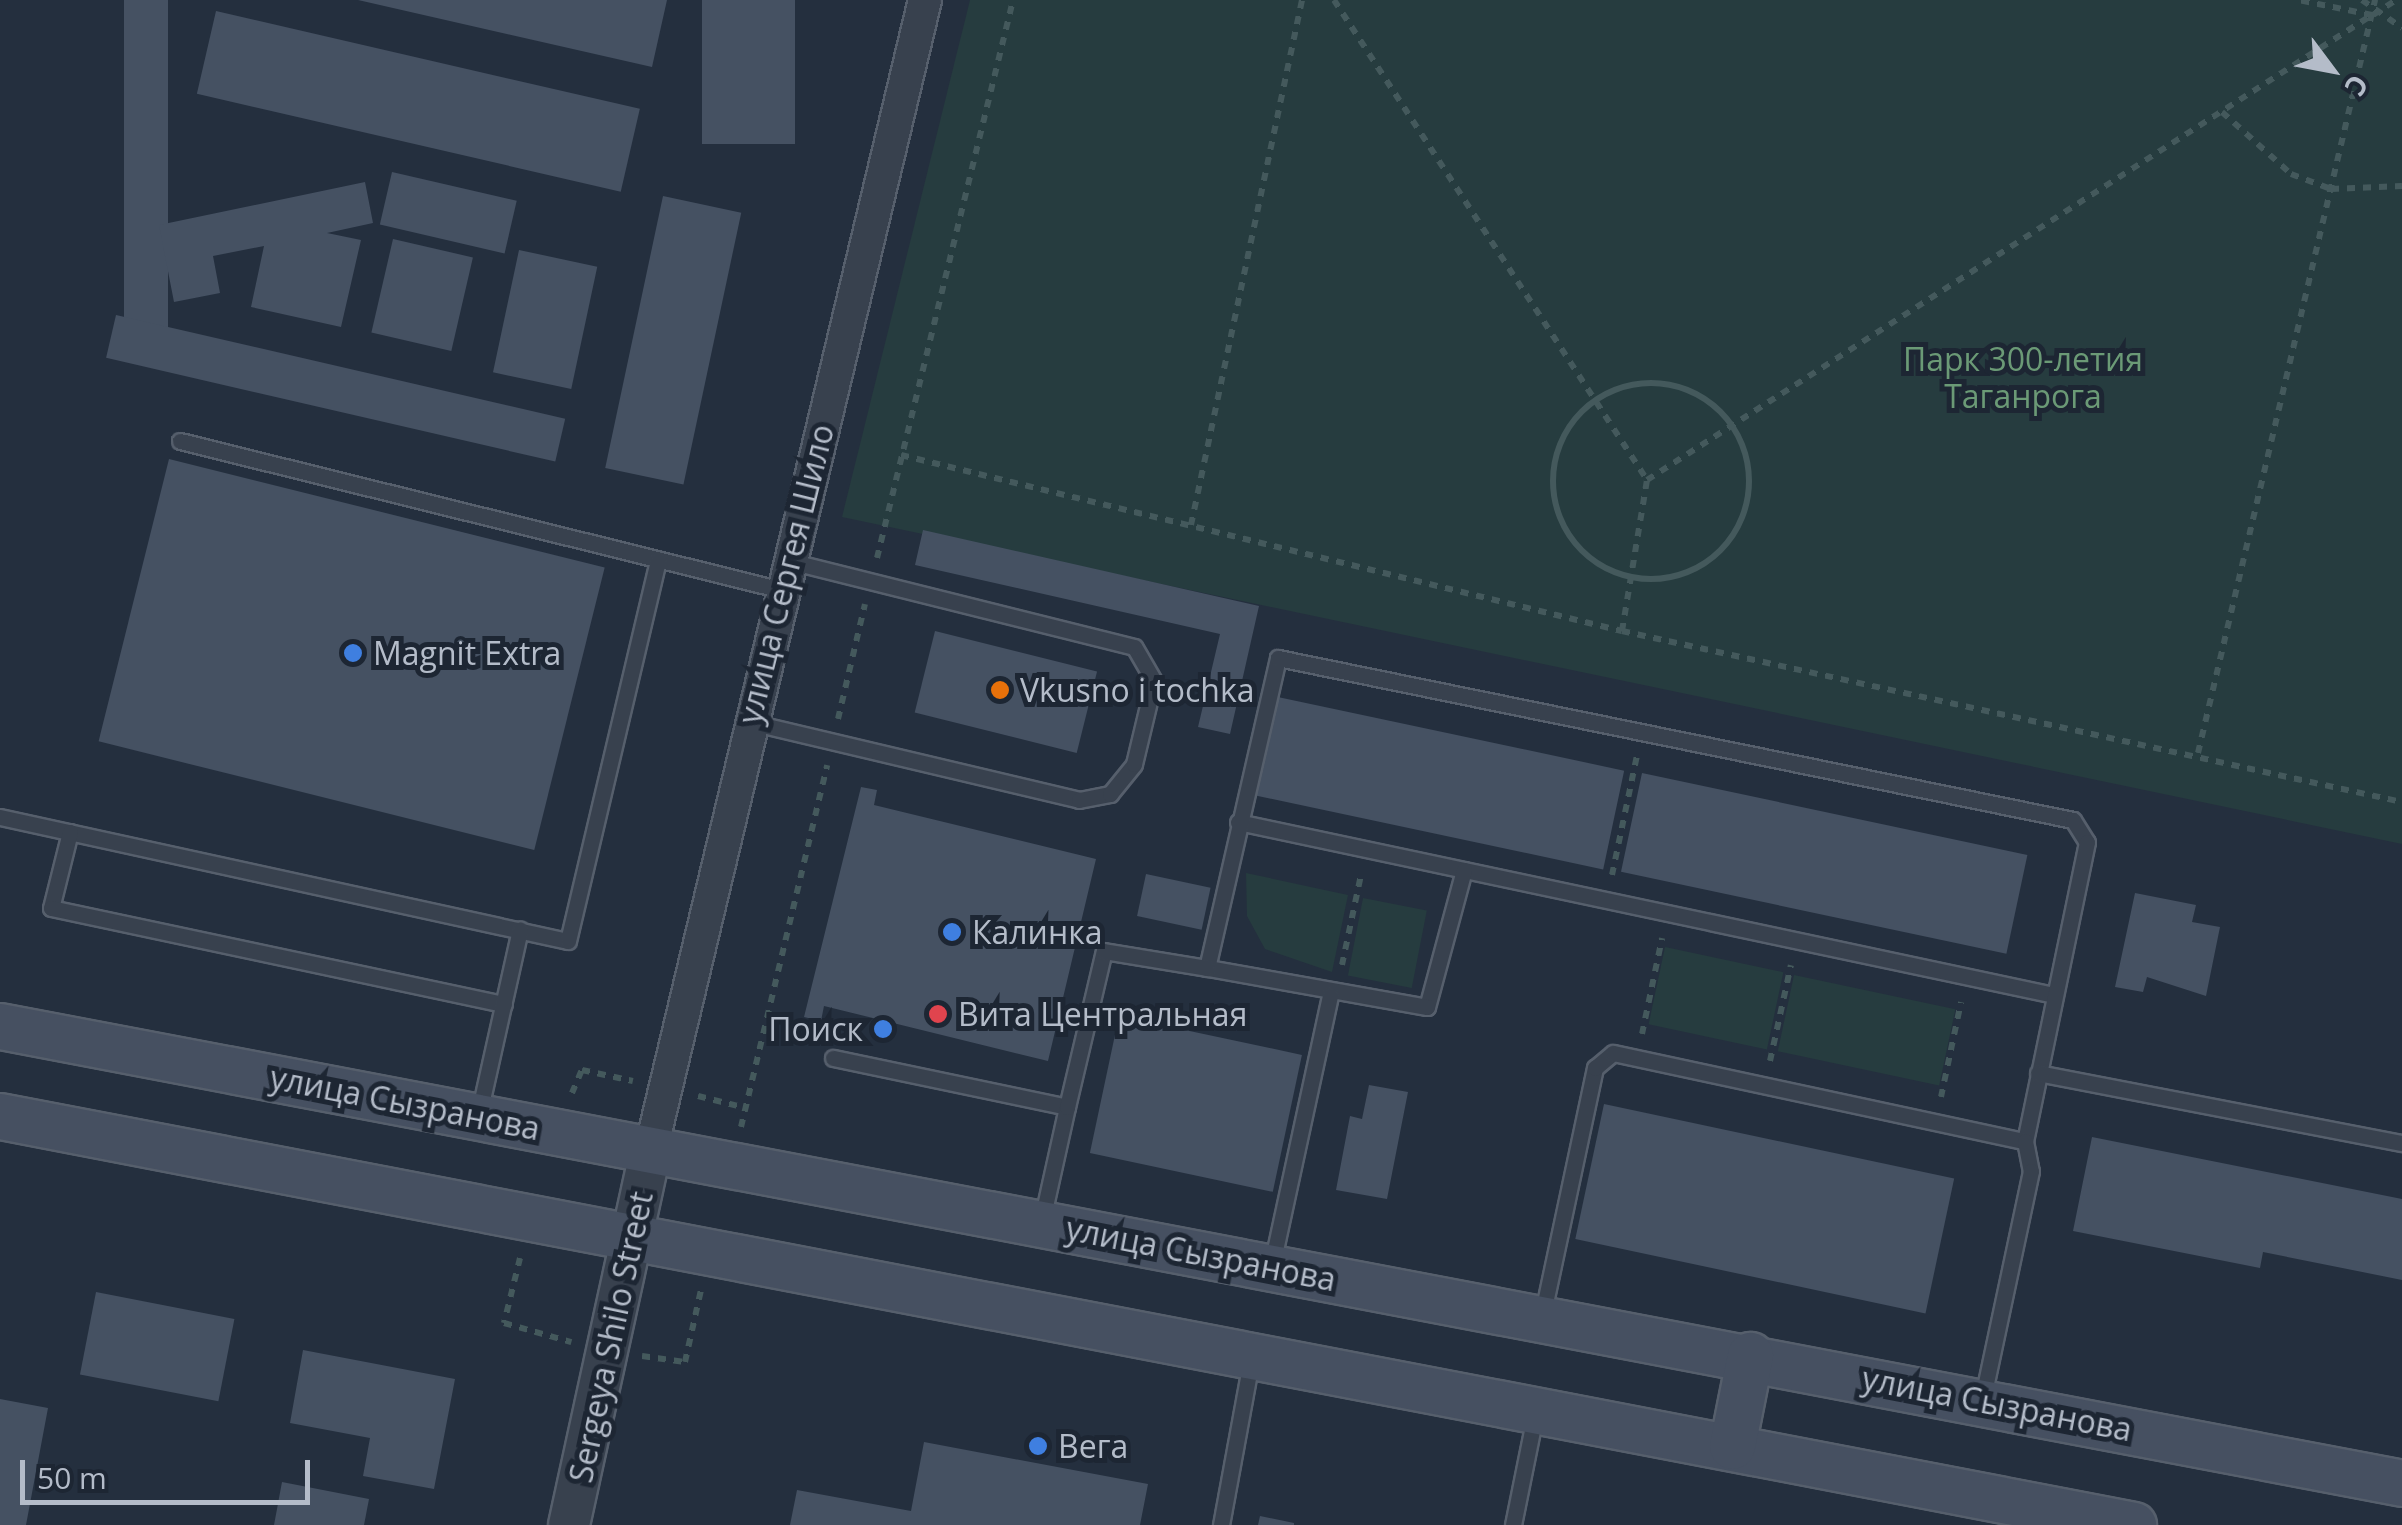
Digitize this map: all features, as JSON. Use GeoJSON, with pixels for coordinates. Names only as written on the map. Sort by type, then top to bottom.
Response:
{"type":"FeatureCollection","features":[{"type":"Feature","properties":{"kind":"main road","name":"улица Сызранова"},"geometry":{"type":"LineString","coordinates":[[0,1026],[1750,1355],[2402,1484]]}},
{"type":"Feature","properties":{"kind":"main road"},"geometry":{"type":"LineString","coordinates":[[0,1116],[636,1232],[2132,1525]]}},
{"type":"Feature","properties":{"kind":"main road"},"geometry":{"type":"LineString","coordinates":[[1732,1446],[1750,1355]]}},
{"type":"Feature","properties":{"kind":"street","name":"улица Сергея Шило"},"geometry":{"type":"LineString","coordinates":[[650,1149],[925,0]]}},
{"type":"Feature","properties":{"kind":"street","name":"Sergeya Shilo Street"},"geometry":{"type":"LineString","coordinates":[[569,1525],[636,1232],[650,1149]]}},
{"type":"Feature","properties":{"kind":"lane"},"geometry":{"type":"LineString","coordinates":[[180,441],[658,559],[785,575],[1134,646],[1154,673],[1142,731],[1119,787],[1078,800],[750,722]]}},
{"type":"Feature","properties":{"kind":"lane"},"geometry":{"type":"LineString","coordinates":[[0,816],[568,941],[658,559]]}},
{"type":"Feature","properties":{"kind":"lane"},"geometry":{"type":"LineString","coordinates":[[1207,968],[1271,668],[1289,654],[2084,827],[2024,1140],[2031,1171],[1982,1401]]}},
{"type":"Feature","properties":{"kind":"lane"},"geometry":{"type":"LineString","coordinates":[[1238,822],[2054,995]]}},
{"type":"Feature","properties":{"kind":"lane"},"geometry":{"type":"LineString","coordinates":[[70,832],[51,908],[504,1004]]}},
{"type":"Feature","properties":{"kind":"lane"},"geometry":{"type":"LineString","coordinates":[[1041,1224],[1104,951],[1333,995],[1427,1007],[1464,870]]}},
{"type":"Feature","properties":{"kind":"lane"},"geometry":{"type":"LineString","coordinates":[[478,1117],[520,930]]}},
{"type":"Feature","properties":{"kind":"lane"},"geometry":{"type":"LineString","coordinates":[[1272,1267],[1333,995]]}},
{"type":"Feature","properties":{"kind":"lane"},"geometry":{"type":"LineString","coordinates":[[1542,1318],[1595,1068],[1612,1053],[2024,1140]]}},
{"type":"Feature","properties":{"kind":"lane"},"geometry":{"type":"LineString","coordinates":[[833,1058],[1066,1107]]}},
{"type":"Feature","properties":{"kind":"lane"},"geometry":{"type":"LineString","coordinates":[[2038,1073],[2402,1142]]}},
{"type":"Feature","properties":{"kind":"lane"},"geometry":{"type":"LineString","coordinates":[[1220,1525],[1252,1354]]}},
{"type":"Feature","properties":{"kind":"lane"},"geometry":{"type":"LineString","coordinates":[[1513,1525],[1537,1410]]}},
{"type":"Feature","properties":{"kind":"path"},"geometry":{"type":"LineString","coordinates":[[1191,525],[1302,0]]}},
{"type":"Feature","properties":{"kind":"path"},"geometry":{"type":"LineString","coordinates":[[1334,0],[1647,480],[1622,630]]}},
{"type":"Feature","properties":{"kind":"path"},"geometry":{"type":"LineString","coordinates":[[2298,0],[2372,15],[2402,28]]}},
{"type":"Feature","properties":{"kind":"path"},"geometry":{"type":"LineString","coordinates":[[2362,0],[2372,15]]}},
{"type":"Feature","properties":{"kind":"path"},"geometry":{"type":"LineString","coordinates":[[2198,753],[2375,0]]}},
{"type":"Feature","properties":{"kind":"path"},"geometry":{"type":"LineString","coordinates":[[1647,480],[2396,0]]}},
{"type":"Feature","properties":{"kind":"path"},"geometry":{"type":"LineString","coordinates":[[2222,112],[2252,148],[2331,188],[2402,186]]}},
{"type":"Feature","properties":{"kind":"path"},"geometry":{"type":"LineString","coordinates":[[1674,381],[1718,406],[1732,428],[1747,479],[1734,532],[1689,571],[1629,581],[1580,550],[1554,503],[1560,446],[1596,402],[1644,382],[1674,381]]}},
{"type":"Feature","properties":{"kind":"path"},"geometry":{"type":"LineString","coordinates":[[902,455],[1622,630],[2198,753],[2402,802]]}},
{"type":"Feature","properties":{"kind":"path"},"geometry":{"type":"LineString","coordinates":[[1606,900],[1643,729]]}},
{"type":"Feature","properties":{"kind":"path"},"geometry":{"type":"LineString","coordinates":[[1333,995],[1366,849]]}},
{"type":"Feature","properties":{"kind":"path"},"geometry":{"type":"LineString","coordinates":[[1636,1059],[1668,913]]}},
{"type":"Feature","properties":{"kind":"path"},"geometry":{"type":"LineString","coordinates":[[1765,1086],[1796,940]]}},
{"type":"Feature","properties":{"kind":"path"},"geometry":{"type":"LineString","coordinates":[[1936,1122],[1967,976]]}},
{"type":"Feature","properties":{"kind":"green space","name":"Парк 300-летия Таганрога"},"geometry":{"type":"Polygon","coordinates":[[[970,0],[2402,0],[2402,844],[842,517],[970,0]]]}},
{"type":"Feature","properties":{"kind":"green space"},"geometry":{"type":"Polygon","coordinates":[[[1246,873],[1348,895],[1332,972],[1265,949],[1247,916],[1246,873]]]}},
{"type":"Feature","properties":{"kind":"green space"},"geometry":{"type":"Polygon","coordinates":[[[1363,898],[1427,910],[1412,988],[1348,976],[1363,898]]]}},
{"type":"Feature","properties":{"kind":"green space"},"geometry":{"type":"Polygon","coordinates":[[[1665,947],[1783,972],[1767,1049],[1649,1024],[1665,947]]]}},
{"type":"Feature","properties":{"kind":"green space"},"geometry":{"type":"Polygon","coordinates":[[[1794,975],[1955,1009],[1939,1086],[1778,1051],[1794,975]]]}},
{"type":"Feature","properties":{"kind":"building"},"geometry":{"type":"Polygon","coordinates":[[[124,0],[168,0],[168,348],[124,348],[124,0]]]}},
{"type":"Feature","properties":{"kind":"building"},"geometry":{"type":"Polygon","coordinates":[[[358,0],[667,0],[652,67],[358,0]]]}},
{"type":"Feature","properties":{"kind":"building"},"geometry":{"type":"Polygon","coordinates":[[[702,0],[795,0],[795,144],[702,144],[702,0]]]}},
{"type":"Feature","properties":{"kind":"building"},"geometry":{"type":"Polygon","coordinates":[[[216,11],[640,109],[621,192],[197,94],[216,11]]]}},
{"type":"Feature","properties":{"kind":"building"},"geometry":{"type":"Polygon","coordinates":[[[392,172],[517,201],[505,253],[380,225],[392,172]]]}},
{"type":"Feature","properties":{"kind":"building"},"geometry":{"type":"Polygon","coordinates":[[[365,182],[373,223],[327,233],[361,240],[341,327],[251,307],[264,246],[213,256],[220,293],[174,302],[159,225],[365,182]]]}},
{"type":"Feature","properties":{"kind":"building"},"geometry":{"type":"Polygon","coordinates":[[[663,196],[741,213],[683,485],[605,468],[663,196]]]}},
{"type":"Feature","properties":{"kind":"building"},"geometry":{"type":"Polygon","coordinates":[[[393,239],[473,257],[451,351],[371,333],[393,239]]]}},
{"type":"Feature","properties":{"kind":"building"},"geometry":{"type":"Polygon","coordinates":[[[519,250],[597,267],[571,389],[493,372],[519,250]]]}},
{"type":"Feature","properties":{"kind":"building"},"geometry":{"type":"Polygon","coordinates":[[[116,315],[565,419],[555,462],[106,358],[116,315]]]}},
{"type":"Feature","properties":{"kind":"building","name":"Magnit Extra"},"geometry":{"type":"Polygon","coordinates":[[[169,459],[605,568],[534,850],[99,741],[169,459]]]}},
{"type":"Feature","properties":{"kind":"building"},"geometry":{"type":"Polygon","coordinates":[[[923,530],[1259,606],[1230,734],[1198,727],[1220,634],[915,565],[923,530]]]}},
{"type":"Feature","properties":{"kind":"building"},"geometry":{"type":"Polygon","coordinates":[[[935,631],[1097,671],[1077,753],[915,713],[935,631]]]}},
{"type":"Feature","properties":{"kind":"building"},"geometry":{"type":"Polygon","coordinates":[[[1273,696],[1624,771],[1603,869],[1252,795],[1273,696]]]}},
{"type":"Feature","properties":{"kind":"building"},"geometry":{"type":"Polygon","coordinates":[[[1642,773],[2027,855],[2006,954],[1621,872],[1642,773]]]}},
{"type":"Feature","properties":{"kind":"building","name":"Калинка"},"geometry":{"type":"Polygon","coordinates":[[[861,787],[877,790],[874,805],[1096,859],[1048,1061],[824,1006],[821,1021],[804,1017],[861,787]]]}},
{"type":"Feature","properties":{"kind":"building"},"geometry":{"type":"Polygon","coordinates":[[[1146,874],[1211,888],[1202,930],[1137,916],[1146,874]]]}},
{"type":"Feature","properties":{"kind":"building"},"geometry":{"type":"Polygon","coordinates":[[[2135,893],[2196,905],[2192,922],[2220,927],[2206,996],[2147,977],[2143,992],[2115,987],[2135,893]]]}},
{"type":"Feature","properties":{"kind":"building"},"geometry":{"type":"Polygon","coordinates":[[[1119,1016],[1302,1055],[1273,1192],[1090,1153],[1119,1016]]]}},
{"type":"Feature","properties":{"kind":"building"},"geometry":{"type":"Polygon","coordinates":[[[1369,1085],[1408,1092],[1387,1199],[1336,1190],[1350,1116],[1362,1119],[1369,1085]]]}},
{"type":"Feature","properties":{"kind":"building"},"geometry":{"type":"Polygon","coordinates":[[[1604,1104],[1954,1178],[1925,1313],[1575,1239],[1604,1104]]]}},
{"type":"Feature","properties":{"kind":"building"},"geometry":{"type":"Polygon","coordinates":[[[2092,1137],[2402,1199],[2402,1280],[2263,1252],[2260,1268],[2073,1231],[2092,1137]]]}},
{"type":"Feature","properties":{"kind":"building"},"geometry":{"type":"Polygon","coordinates":[[[96,1292],[234,1319],[218,1401],[80,1374],[96,1292]]]}},
{"type":"Feature","properties":{"kind":"building"},"geometry":{"type":"Polygon","coordinates":[[[303,1350],[455,1379],[434,1489],[363,1476],[370,1438],[290,1423],[303,1350]]]}},
{"type":"Feature","properties":{"kind":"building"},"geometry":{"type":"Polygon","coordinates":[[[0,1399],[48,1408],[26,1525],[0,1525],[0,1399]]]}},
{"type":"Feature","properties":{"kind":"building"},"geometry":{"type":"Polygon","coordinates":[[[924,1442],[1148,1484],[1140,1525],[790,1525],[797,1490],[911,1511],[924,1442]]]}},
{"type":"Feature","properties":{"kind":"building"},"geometry":{"type":"Polygon","coordinates":[[[282,1482],[369,1499],[364,1525],[274,1525],[282,1482]]]}},
{"type":"Feature","properties":{"kind":"building"},"geometry":{"type":"Polygon","coordinates":[[[1260,1516],[1294,1523],[1294,1525],[1258,1525],[1260,1516]]]}},
{"type":"Feature","properties":{"kind":"place","name":"Magnit Extra"},"geometry":{"type":"Point","coordinates":[353,653]}},
{"type":"Feature","properties":{"kind":"place","name":"Vkusno i tochka"},"geometry":{"type":"Point","coordinates":[1000,690]}},
{"type":"Feature","properties":{"kind":"place","name":"Калинка"},"geometry":{"type":"Point","coordinates":[952,932]}},
{"type":"Feature","properties":{"kind":"place","name":"Вита Центральная"},"geometry":{"type":"Point","coordinates":[938,1014]}},
{"type":"Feature","properties":{"kind":"place","name":"Поиск"},"geometry":{"type":"Point","coordinates":[883,1029]}},
{"type":"Feature","properties":{"kind":"place","name":"Вега"},"geometry":{"type":"Point","coordinates":[1038,1446]}}]}
